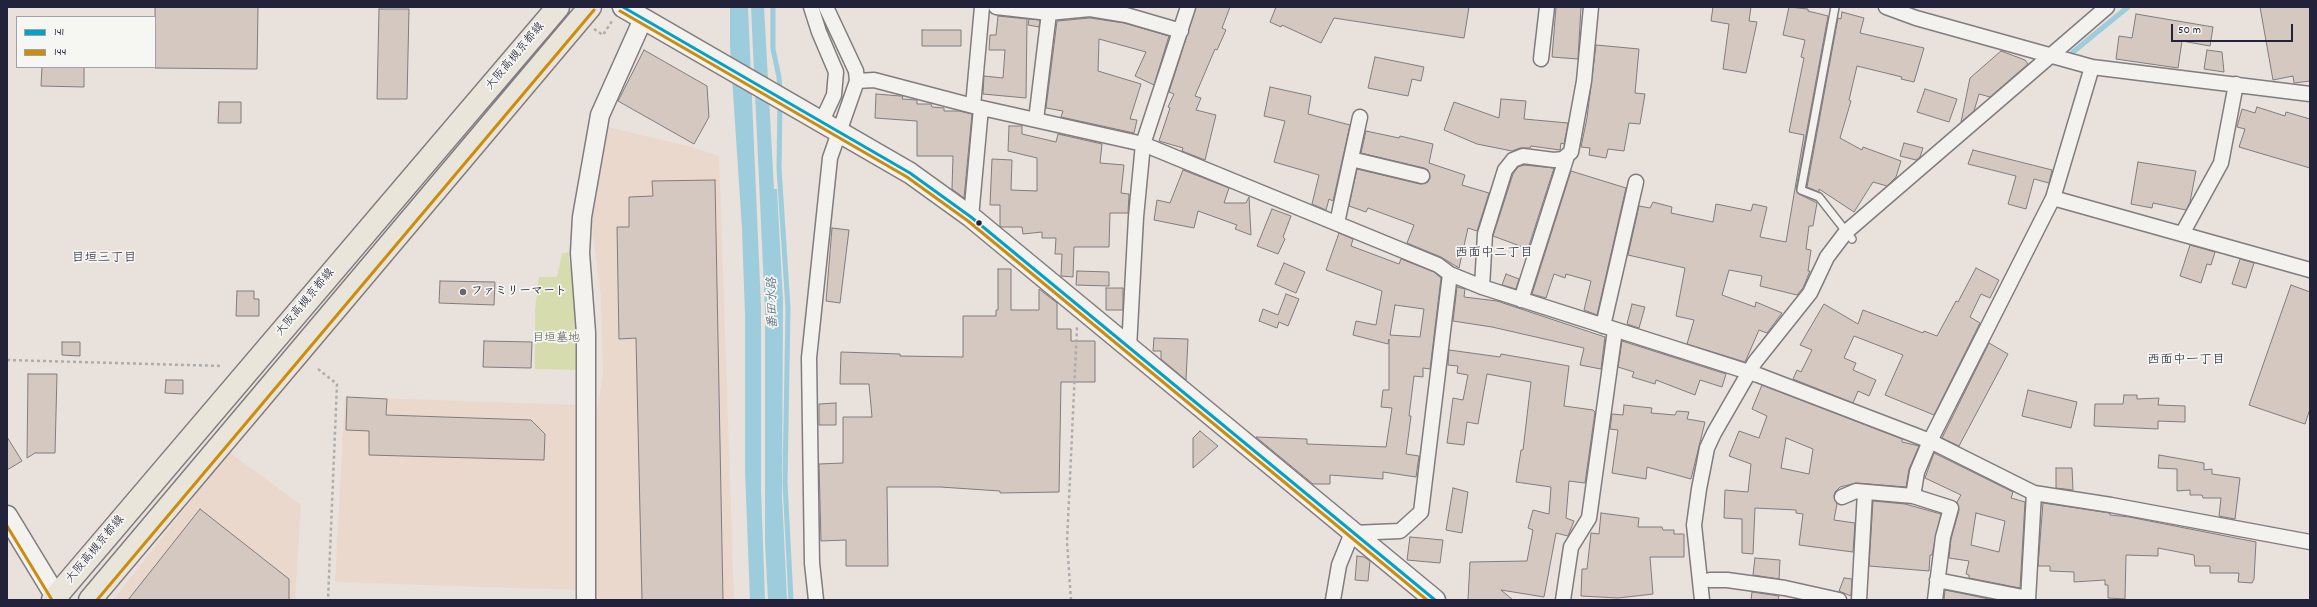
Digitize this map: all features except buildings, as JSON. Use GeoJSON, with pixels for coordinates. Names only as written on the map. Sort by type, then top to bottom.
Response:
{"type":"FeatureCollection","features":[{"type":"Feature","properties":{"kind":"main road","name":"大阪高槻京都線"},"geometry":{"type":"LineString","coordinates":[[56,599],[558,7]]}},
{"type":"Feature","properties":{"kind":"main road","name":"大阪高槻京都線"},"geometry":{"type":"LineString","coordinates":[[90,600],[590,7]]}},
{"type":"Feature","properties":{"kind":"main road"},"geometry":{"type":"LineString","coordinates":[[618,13],[643,19],[714,61],[840,131],[910,173],[971,217],[1434,600]]}},
{"type":"Feature","properties":{"kind":"main road"},"geometry":{"type":"LineString","coordinates":[[7,516],[56,599]]}},
{"type":"Feature","properties":{"kind":"street"},"geometry":{"type":"LineString","coordinates":[[811,7],[819,32],[836,72],[834,95],[822,121]]}},
{"type":"Feature","properties":{"kind":"street"},"geometry":{"type":"LineString","coordinates":[[816,600],[812,563],[809,358],[830,158],[834,141],[840,131],[856,81],[856,71],[826,7]]}},
{"type":"Feature","properties":{"kind":"street"},"geometry":{"type":"LineString","coordinates":[[971,217],[982,7]]}},
{"type":"Feature","properties":{"kind":"street"},"geometry":{"type":"LineString","coordinates":[[996,7],[1049,13],[1090,9],[1126,15],[1181,31]]}},
{"type":"Feature","properties":{"kind":"street"},"geometry":{"type":"LineString","coordinates":[[1129,348],[1136,217],[1143,144],[1188,7]]}},
{"type":"Feature","properties":{"kind":"street"},"geometry":{"type":"LineString","coordinates":[[1541,59],[1548,7]]}},
{"type":"Feature","properties":{"kind":"street"},"geometry":{"type":"LineString","coordinates":[[1521,300],[1568,156],[1571,152],[1578,121],[1591,7]]}},
{"type":"Feature","properties":{"kind":"street"},"geometry":{"type":"LineString","coordinates":[[1886,7],[1916,18],[2092,67],[2310,94]]}},
{"type":"Feature","properties":{"kind":"street"},"geometry":{"type":"LineString","coordinates":[[1702,600],[1694,525],[1699,489],[1708,448],[1714,433],[1749,372],[1810,293],[1827,257],[2049,56],[2107,7]]}},
{"type":"Feature","properties":{"kind":"street"},"geometry":{"type":"LineString","coordinates":[[1036,120],[1049,13]]}},
{"type":"Feature","properties":{"kind":"street"},"geometry":{"type":"LineString","coordinates":[[586,600],[586,333],[580,253],[582,217],[600,116],[643,19]]}},
{"type":"Feature","properties":{"kind":"street"},"geometry":{"type":"LineString","coordinates":[[1913,496],[1917,472],[1930,441],[2053,198],[2092,67]]}},
{"type":"Feature","properties":{"kind":"street"},"geometry":{"type":"LineString","coordinates":[[856,81],[874,80],[977,107],[1143,144],[1438,265],[1450,274],[1482,287],[1749,372],[1930,441],[2034,493],[2111,505],[2310,542]]}},
{"type":"Feature","properties":{"kind":"street"},"geometry":{"type":"LineString","coordinates":[[2182,234],[2221,163],[2236,84]]}},
{"type":"Feature","properties":{"kind":"street"},"geometry":{"type":"LineString","coordinates":[[1337,223],[1360,116]]}},
{"type":"Feature","properties":{"kind":"street"},"geometry":{"type":"LineString","coordinates":[[1482,287],[1484,234],[1505,170],[1513,160],[1523,156],[1554,160],[1564,159],[1568,156]]}},
{"type":"Feature","properties":{"kind":"street"},"geometry":{"type":"LineString","coordinates":[[1351,159],[1422,176]]}},
{"type":"Feature","properties":{"kind":"street"},"geometry":{"type":"LineString","coordinates":[[1563,600],[1571,547],[1589,518],[1609,328],[1636,182]]}},
{"type":"Feature","properties":{"kind":"street"},"geometry":{"type":"LineString","coordinates":[[2053,198],[2310,270]]}},
{"type":"Feature","properties":{"kind":"street"},"geometry":{"type":"LineString","coordinates":[[1333,600],[1339,565],[1352,533],[1400,531],[1421,512],[1450,274]]}},
{"type":"Feature","properties":{"kind":"street"},"geometry":{"type":"LineString","coordinates":[[1842,498],[1856,491],[1913,496],[1951,508],[1943,537],[1935,600]]}},
{"type":"Feature","properties":{"kind":"street"},"geometry":{"type":"LineString","coordinates":[[1858,600],[1865,492]]}},
{"type":"Feature","properties":{"kind":"street"},"geometry":{"type":"LineString","coordinates":[[1937,580],[2028,599],[2034,493]]}},
{"type":"Feature","properties":{"kind":"street"},"geometry":{"type":"LineString","coordinates":[[1710,580],[1727,580],[1785,588],[1839,600]]}},
{"type":"Feature","properties":{"kind":"lane"},"geometry":{"type":"LineString","coordinates":[[1835,7],[1801,190],[1819,197],[1849,236]]}},
{"type":"Feature","properties":{"kind":"path"},"geometry":{"type":"LineString","coordinates":[[603,35],[618,13]]}},
{"type":"Feature","properties":{"kind":"path"},"geometry":{"type":"LineString","coordinates":[[1071,600],[1067,542],[1078,305]]}},
{"type":"Feature","properties":{"kind":"path"},"geometry":{"type":"LineString","coordinates":[[7,360],[222,366]]}},
{"type":"Feature","properties":{"kind":"path"},"geometry":{"type":"LineString","coordinates":[[318,369],[337,384],[328,600]]}},
{"type":"Feature","properties":{"kind":"shaded area"},"geometry":{"type":"Polygon","coordinates":[[[608,127],[691,147],[719,156],[734,600],[596,600],[596,416],[603,374],[601,296],[592,226],[593,211],[608,127]]]}},
{"type":"Feature","properties":{"kind":"shaded area"},"geometry":{"type":"Polygon","coordinates":[[[345,397],[579,405],[577,590],[335,582],[345,397]]]}},
{"type":"Feature","properties":{"kind":"shaded area"},"geometry":{"type":"Polygon","coordinates":[[[229,452],[301,505],[295,600],[113,600],[229,452]]]}},
{"type":"Feature","properties":{"kind":"green space","name":"目垣墓地"},"geometry":{"type":"Polygon","coordinates":[[[568,252],[575,297],[577,370],[535,369],[535,309],[539,277],[557,277],[562,254],[568,252]]]}},
{"type":"Feature","properties":{"kind":"water"},"geometry":{"type":"Polygon","coordinates":[[[730,7],[748,7],[761,307],[761,490],[765,600],[750,600],[745,470],[745,315],[742,229],[730,46],[730,7]]]}},
{"type":"Feature","properties":{"kind":"water","name":"番田水路"},"geometry":{"type":"Polygon","coordinates":[[[751,7],[764,7],[774,189],[777,189],[783,301],[782,495],[787,600],[768,600],[765,542],[765,310],[751,7]]]}},
{"type":"Feature","properties":{"kind":"waterway"},"geometry":{"type":"LineString","coordinates":[[773,7],[773,49],[779,77],[780,91]]}},
{"type":"Feature","properties":{"kind":"waterway"},"geometry":{"type":"LineString","coordinates":[[2073,52],[2128,7]]}},
{"type":"Feature","properties":{"kind":"waterway","name":"番田水路"},"geometry":{"type":"LineString","coordinates":[[780,103],[779,168],[788,308],[785,483],[791,600]]}},
{"type":"Feature","properties":{"kind":"transit line","name":"141"},"geometry":{"type":"LineString","coordinates":[[623,7],[910,173],[971,217],[1435,600]]}},
{"type":"Feature","properties":{"kind":"transit line","name":"144"},"geometry":{"type":"LineString","coordinates":[[97,600],[594,10]]}},
{"type":"Feature","properties":{"kind":"transit line","name":"144"},"geometry":{"type":"LineString","coordinates":[[620,11],[907,177],[968,221],[1427,600]]}},
{"type":"Feature","properties":{"kind":"transit line","name":"144"},"geometry":{"type":"LineString","coordinates":[[7,526],[52,600]]}},
{"type":"Feature","properties":{"kind":"place","name":"ファミリーマート"},"geometry":{"type":"Point","coordinates":[463,292]}},
{"type":"Feature","properties":{"kind":"district","name":"西面中二丁目"},"geometry":{"type":"Point","coordinates":[1494,254]}},
{"type":"Feature","properties":{"kind":"district","name":"目垣三丁目"},"geometry":{"type":"Point","coordinates":[104,259]}},
{"type":"Feature","properties":{"kind":"district","name":"西面中一丁目"},"geometry":{"type":"Point","coordinates":[2186,361]}}]}
